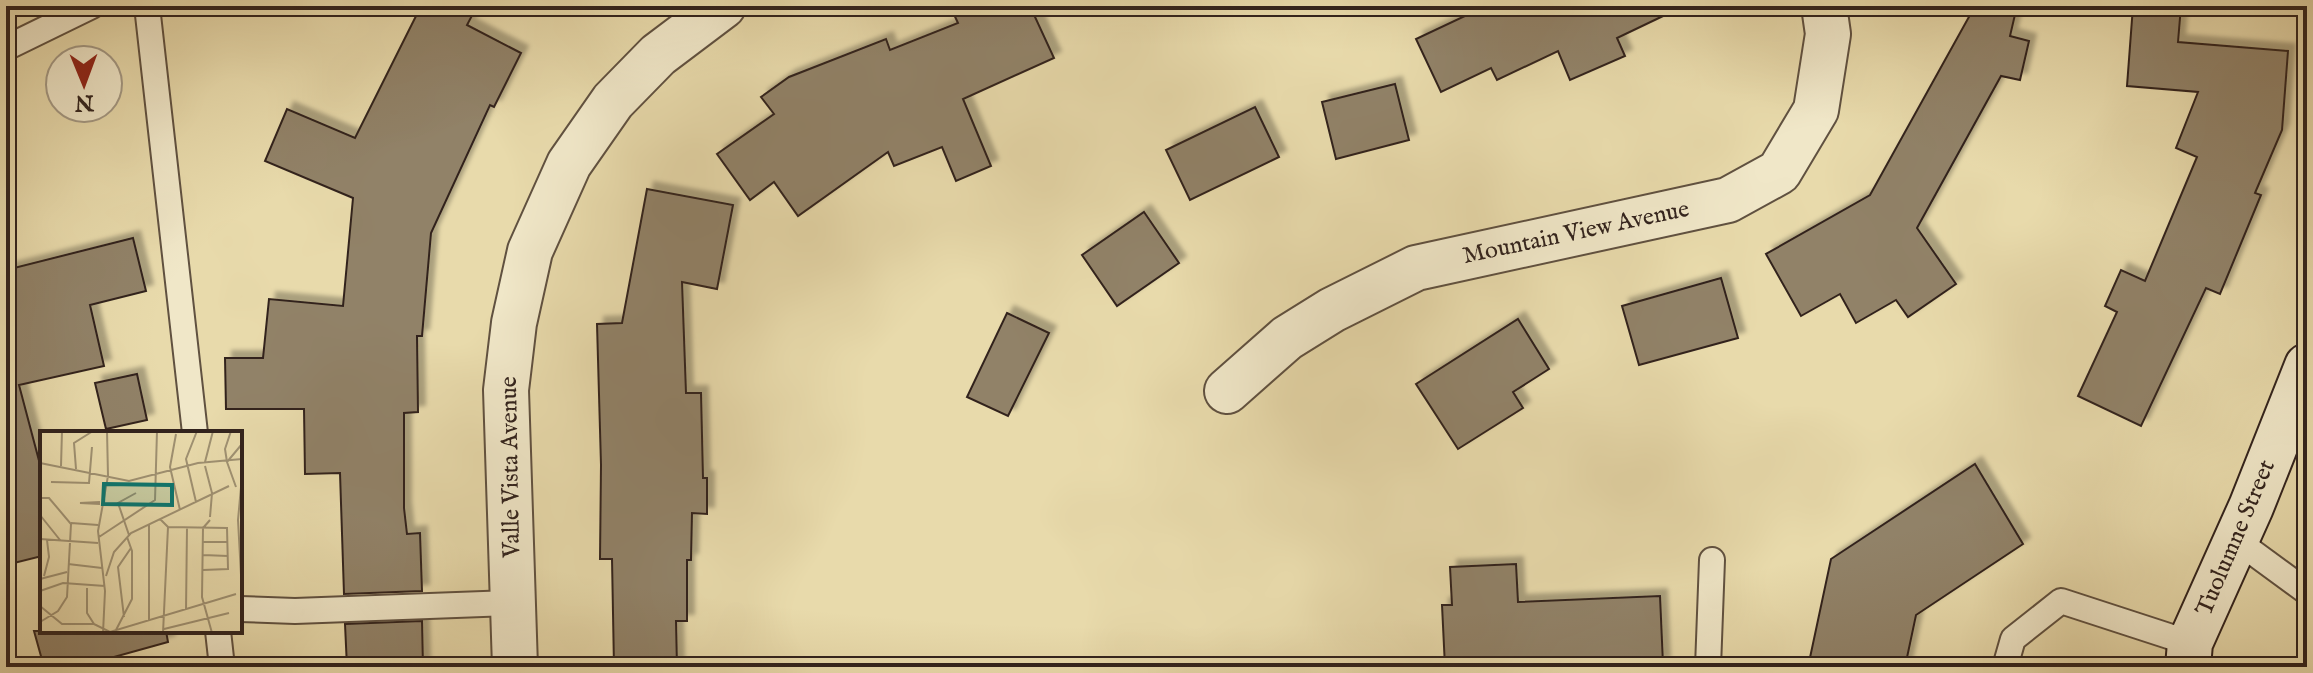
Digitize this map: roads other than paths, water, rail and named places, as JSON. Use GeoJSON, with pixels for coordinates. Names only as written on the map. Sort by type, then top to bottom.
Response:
{"type":"FeatureCollection","features":[{"type":"Feature","properties":{"kind":"street","name":"Valle Vista Avenue"},"geometry":{"type":"LineString","coordinates":[[515,667],[506,390],[514,323],[530,251],[569,164],[613,101],[658,55],[723,6]]}},
{"type":"Feature","properties":{"kind":"street","name":"Mountain View Avenue"},"geometry":{"type":"LineString","coordinates":[[1227,391],[1287,338],[1332,310],[1416,268],[1728,200],[1779,172],[1816,110],[1828,34],[1824,6]]}},
{"type":"Feature","properties":{"kind":"street","name":"Tuolumne Street"},"geometry":{"type":"LineString","coordinates":[[2189,655],[2307,366]]}},
{"type":"Feature","properties":{"kind":"lane"},"geometry":{"type":"LineString","coordinates":[[6,48],[92,6]]}},
{"type":"Feature","properties":{"kind":"lane"},"geometry":{"type":"LineString","coordinates":[[147,6],[195,431]]}},
{"type":"Feature","properties":{"kind":"lane"},"geometry":{"type":"LineString","coordinates":[[2236,540],[2307,592]]}},
{"type":"Feature","properties":{"kind":"lane"},"geometry":{"type":"LineString","coordinates":[[1708,667],[1712,560]]}},
{"type":"Feature","properties":{"kind":"lane"},"geometry":{"type":"LineString","coordinates":[[2005,667],[2013,639],[2061,601],[2189,655]]}},
{"type":"Feature","properties":{"kind":"lane"},"geometry":{"type":"LineString","coordinates":[[242,609],[295,611],[513,603]]}},
{"type":"Feature","properties":{"kind":"lane"},"geometry":{"type":"LineString","coordinates":[[218,633],[222,667]]}}]}
